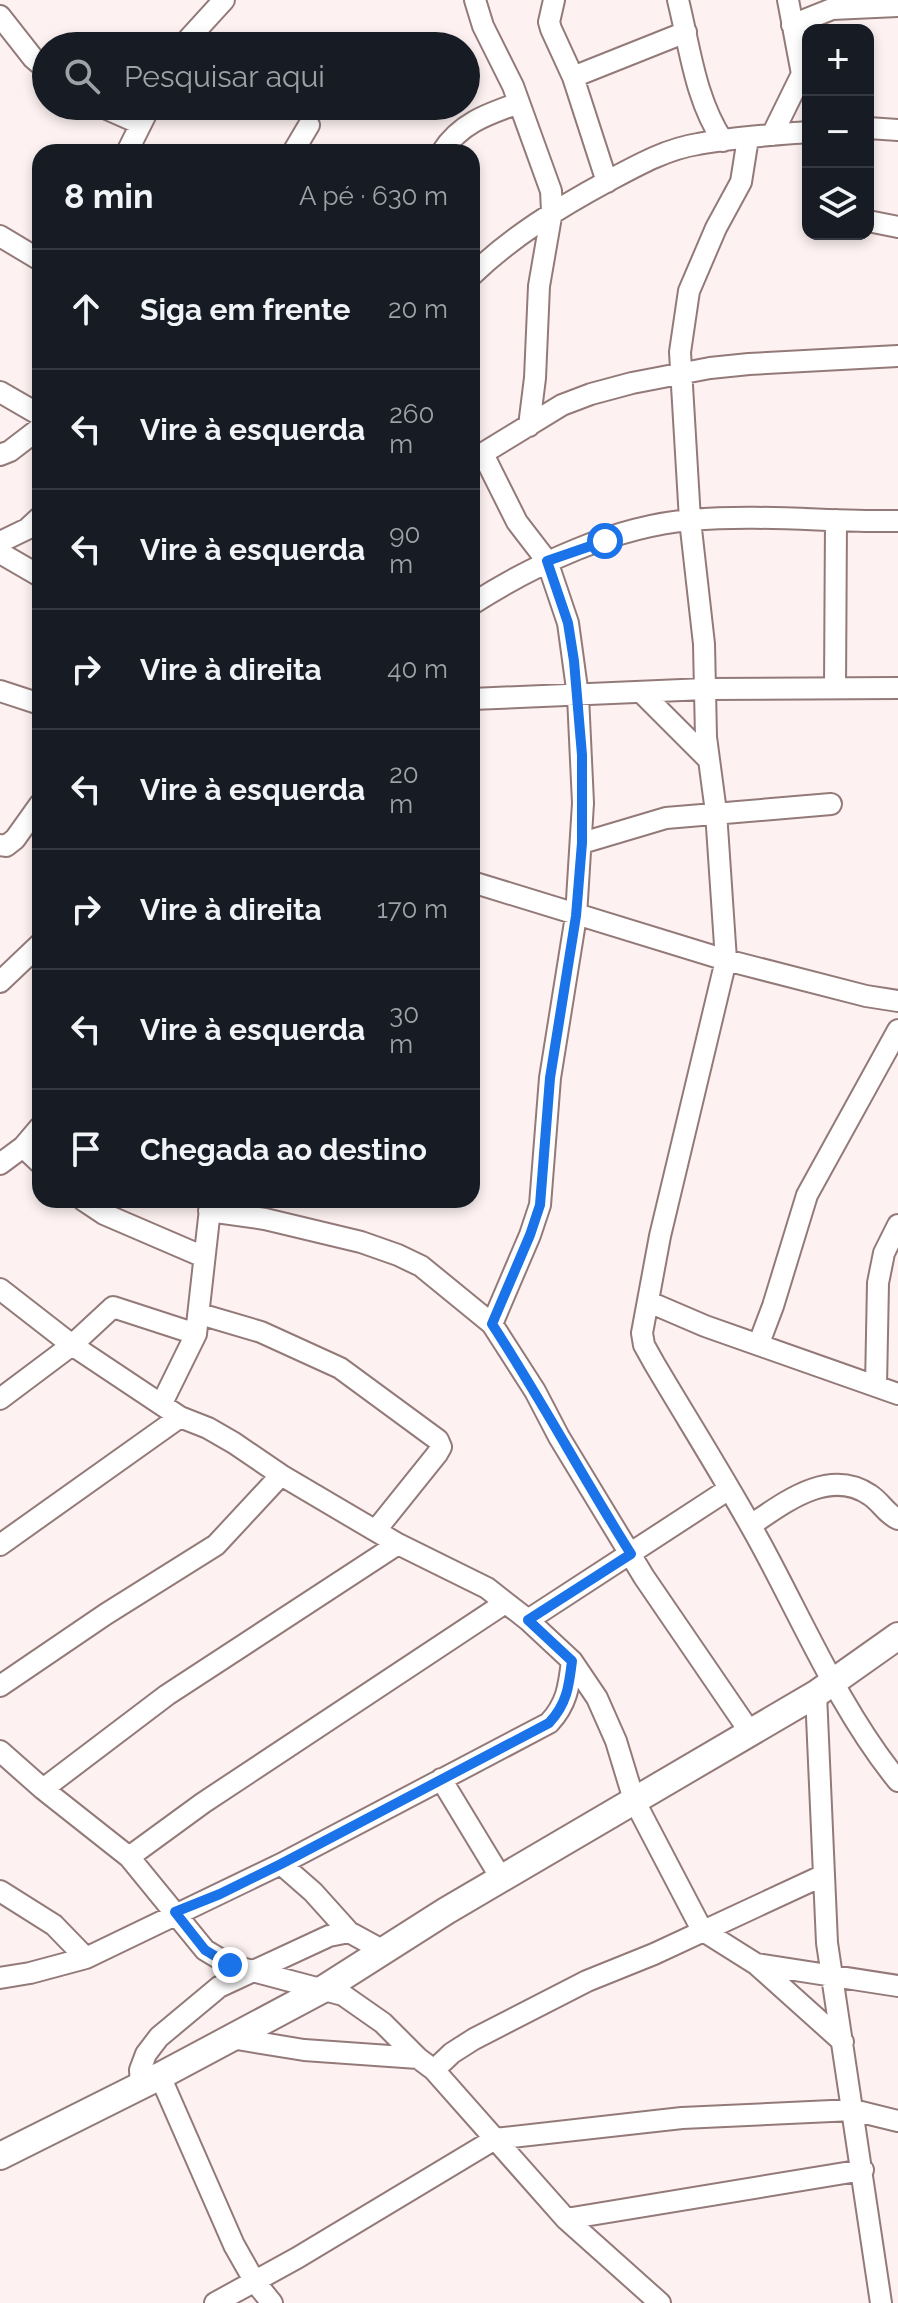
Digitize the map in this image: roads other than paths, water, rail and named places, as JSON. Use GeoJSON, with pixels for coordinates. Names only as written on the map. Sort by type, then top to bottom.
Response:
{"type":"FeatureCollection","features":[{"type":"Feature","properties":{"kind":"street"},"geometry":{"type":"LineString","coordinates":[[475,0],[483,26],[519,103],[548,182],[552,211],[539,286],[535,378],[529,426]]}},
{"type":"Feature","properties":{"kind":"street"},"geometry":{"type":"LineString","coordinates":[[554,0],[549,22],[573,77],[607,182]]}},
{"type":"Feature","properties":{"kind":"street"},"geometry":{"type":"LineString","coordinates":[[678,0],[696,79],[715,129],[723,141]]}},
{"type":"Feature","properties":{"kind":"street"},"geometry":{"type":"LineString","coordinates":[[788,0],[802,67]]}},
{"type":"Feature","properties":{"kind":"street"},"geometry":{"type":"LineString","coordinates":[[193,32],[216,3]]}},
{"type":"Feature","properties":{"kind":"street"},"geometry":{"type":"LineString","coordinates":[[792,25],[832,9],[898,6]]}},
{"type":"Feature","properties":{"kind":"street"},"geometry":{"type":"LineString","coordinates":[[0,16],[32,57]]}},
{"type":"Feature","properties":{"kind":"street"},"geometry":{"type":"LineString","coordinates":[[573,77],[686,32]]}},
{"type":"Feature","properties":{"kind":"street"},"geometry":{"type":"LineString","coordinates":[[772,135],[802,85]]}},
{"type":"Feature","properties":{"kind":"street"},"geometry":{"type":"LineString","coordinates":[[480,118],[519,103]]}},
{"type":"Feature","properties":{"kind":"street"},"geometry":{"type":"LineString","coordinates":[[131,144],[143,120]]}},
{"type":"Feature","properties":{"kind":"street"},"geometry":{"type":"LineString","coordinates":[[448,144],[461,128],[476,120]]}},
{"type":"Feature","properties":{"kind":"street"},"geometry":{"type":"LineString","coordinates":[[298,144],[309,125]]}},
{"type":"Feature","properties":{"kind":"street"},"geometry":{"type":"LineString","coordinates":[[874,128],[898,130]]}},
{"type":"Feature","properties":{"kind":"street"},"geometry":{"type":"LineString","coordinates":[[480,268],[501,248],[552,211],[671,151],[697,144],[802,132]]}},
{"type":"Feature","properties":{"kind":"street"},"geometry":{"type":"LineString","coordinates":[[748,138],[741,182],[716,228],[689,291],[680,336],[679,375],[690,520],[704,644],[708,759],[716,812],[726,960],[660,1236],[643,1320],[644,1345],[751,1525],[825,1687],[898,1781]]}},
{"type":"Feature","properties":{"kind":"street"},"geometry":{"type":"LineString","coordinates":[[874,222],[898,227]]}},
{"type":"Feature","properties":{"kind":"street"},"geometry":{"type":"LineString","coordinates":[[0,236],[32,255]]}},
{"type":"Feature","properties":{"kind":"street"},"geometry":{"type":"LineString","coordinates":[[480,456],[562,405],[591,394],[710,368],[889,357],[898,371]]}},
{"type":"Feature","properties":{"kind":"street"},"geometry":{"type":"LineString","coordinates":[[0,392],[32,410]]}},
{"type":"Feature","properties":{"kind":"street"},"geometry":{"type":"LineString","coordinates":[[0,455],[32,434]]}},
{"type":"Feature","properties":{"kind":"street"},"geometry":{"type":"LineString","coordinates":[[480,460],[517,522],[547,561],[568,623],[578,696],[582,843],[576,916],[550,1078],[540,1205],[492,1324]]}},
{"type":"Feature","properties":{"kind":"street"},"geometry":{"type":"LineString","coordinates":[[480,599],[547,561],[634,532],[690,520],[898,521]]}},
{"type":"Feature","properties":{"kind":"street"},"geometry":{"type":"LineString","coordinates":[[835,688],[836,520]]}},
{"type":"Feature","properties":{"kind":"street"},"geometry":{"type":"LineString","coordinates":[[0,542],[32,524]]}},
{"type":"Feature","properties":{"kind":"street"},"geometry":{"type":"LineString","coordinates":[[0,553],[32,571]]}},
{"type":"Feature","properties":{"kind":"street"},"geometry":{"type":"LineString","coordinates":[[480,699],[705,689],[898,688]]}},
{"type":"Feature","properties":{"kind":"street"},"geometry":{"type":"LineString","coordinates":[[0,691],[32,701]]}},
{"type":"Feature","properties":{"kind":"street"},"geometry":{"type":"LineString","coordinates":[[642,693],[708,759]]}},
{"type":"Feature","properties":{"kind":"street"},"geometry":{"type":"LineString","coordinates":[[582,843],[666,818],[831,804]]}},
{"type":"Feature","properties":{"kind":"street"},"geometry":{"type":"LineString","coordinates":[[0,845],[6,846],[15,839],[32,815]]}},
{"type":"Feature","properties":{"kind":"street"},"geometry":{"type":"LineString","coordinates":[[480,885],[726,960],[866,996],[898,1001]]}},
{"type":"Feature","properties":{"kind":"street"},"geometry":{"type":"LineString","coordinates":[[0,982],[32,952]]}},
{"type":"Feature","properties":{"kind":"street"},"geometry":{"type":"LineString","coordinates":[[759,1343],[807,1195],[898,1030]]}},
{"type":"Feature","properties":{"kind":"street"},"geometry":{"type":"LineString","coordinates":[[0,1164],[32,1136]]}},
{"type":"Feature","properties":{"kind":"street"},"geometry":{"type":"LineString","coordinates":[[23,1147],[32,1155]]}},
{"type":"Feature","properties":{"kind":"street"},"geometry":{"type":"LineString","coordinates":[[95,1208],[204,1257]]}},
{"type":"Feature","properties":{"kind":"street"},"geometry":{"type":"LineString","coordinates":[[162,1403],[198,1324],[210,1208]]}},
{"type":"Feature","properties":{"kind":"street"},"geometry":{"type":"LineString","coordinates":[[218,1208],[361,1242],[398,1255],[421,1266],[492,1324],[521,1367],[589,1488],[644,1577],[750,1732]]}},
{"type":"Feature","properties":{"kind":"street"},"geometry":{"type":"LineString","coordinates":[[876,1386],[878,1283],[884,1253],[898,1225]]}},
{"type":"Feature","properties":{"kind":"street"},"geometry":{"type":"LineString","coordinates":[[0,1289],[72,1345],[180,1417],[221,1435],[281,1475],[398,1544],[487,1588],[528,1620],[572,1661],[597,1698],[610,1726],[634,1800],[702,1930],[756,1964],[843,2042]]}},
{"type":"Feature","properties":{"kind":"street"},"geometry":{"type":"LineString","coordinates":[[649,1302],[705,1326],[898,1394]]}},
{"type":"Feature","properties":{"kind":"street"},"geometry":{"type":"LineString","coordinates":[[0,1399],[72,1345],[113,1307],[198,1324],[261,1332],[340,1368],[438,1440],[441,1447],[437,1454],[376,1530]]}},
{"type":"Feature","properties":{"kind":"street"},"geometry":{"type":"LineString","coordinates":[[0,1545],[180,1417]]}},
{"type":"Feature","properties":{"kind":"street"},"geometry":{"type":"LineString","coordinates":[[0,1686],[216,1545],[281,1475]]}},
{"type":"Feature","properties":{"kind":"street"},"geometry":{"type":"LineString","coordinates":[[751,1525],[793,1496],[813,1488],[836,1486],[855,1487],[872,1495],[898,1519]]}},
{"type":"Feature","properties":{"kind":"street"},"geometry":{"type":"LineString","coordinates":[[528,1620],[729,1489]]}},
{"type":"Feature","properties":{"kind":"street"},"geometry":{"type":"LineString","coordinates":[[43,1789],[167,1695],[398,1544]]}},
{"type":"Feature","properties":{"kind":"street"},"geometry":{"type":"LineString","coordinates":[[129,1857],[213,1797],[505,1603]]}},
{"type":"Feature","properties":{"kind":"street"},"geometry":{"type":"LineString","coordinates":[[0,2156],[325,1988],[501,1878],[825,1687],[898,1636]]}},
{"type":"Feature","properties":{"kind":"street"},"geometry":{"type":"LineString","coordinates":[[0,1978],[86,1958],[175,1912],[281,1864],[549,1723],[561,1710],[569,1690],[572,1661]]}},
{"type":"Feature","properties":{"kind":"street"},"geometry":{"type":"LineString","coordinates":[[825,1687],[824,1875],[827,1943],[881,2303]]}},
{"type":"Feature","properties":{"kind":"street"},"geometry":{"type":"LineString","coordinates":[[0,1751],[129,1857],[205,1950],[230,1965],[343,1995],[383,2023],[426,2064],[566,2219],[660,2303]]}},
{"type":"Feature","properties":{"kind":"street"},"geometry":{"type":"LineString","coordinates":[[441,1779],[501,1878]]}},
{"type":"Feature","properties":{"kind":"street"},"geometry":{"type":"LineString","coordinates":[[281,1864],[313,1892],[349,1932],[382,1950]]}},
{"type":"Feature","properties":{"kind":"street"},"geometry":{"type":"LineString","coordinates":[[231,2038],[426,2064],[587,1981],[654,1954],[824,1875]]}},
{"type":"Feature","properties":{"kind":"street"},"geometry":{"type":"LineString","coordinates":[[0,1891],[54,1925],[86,1958]]}},
{"type":"Feature","properties":{"kind":"street"},"geometry":{"type":"LineString","coordinates":[[272,2303],[255,2282],[234,2245],[150,2081],[140,2070],[146,2054],[159,2037],[219,1987],[329,1936],[349,1932]]}},
{"type":"Feature","properties":{"kind":"street"},"geometry":{"type":"LineString","coordinates":[[756,1964],[898,1986]]}},
{"type":"Feature","properties":{"kind":"street"},"geometry":{"type":"LineString","coordinates":[[215,2303],[495,2139],[682,2118],[853,2110],[898,2121]]}},
{"type":"Feature","properties":{"kind":"street"},"geometry":{"type":"LineString","coordinates":[[566,2219],[863,2170]]}}]}
